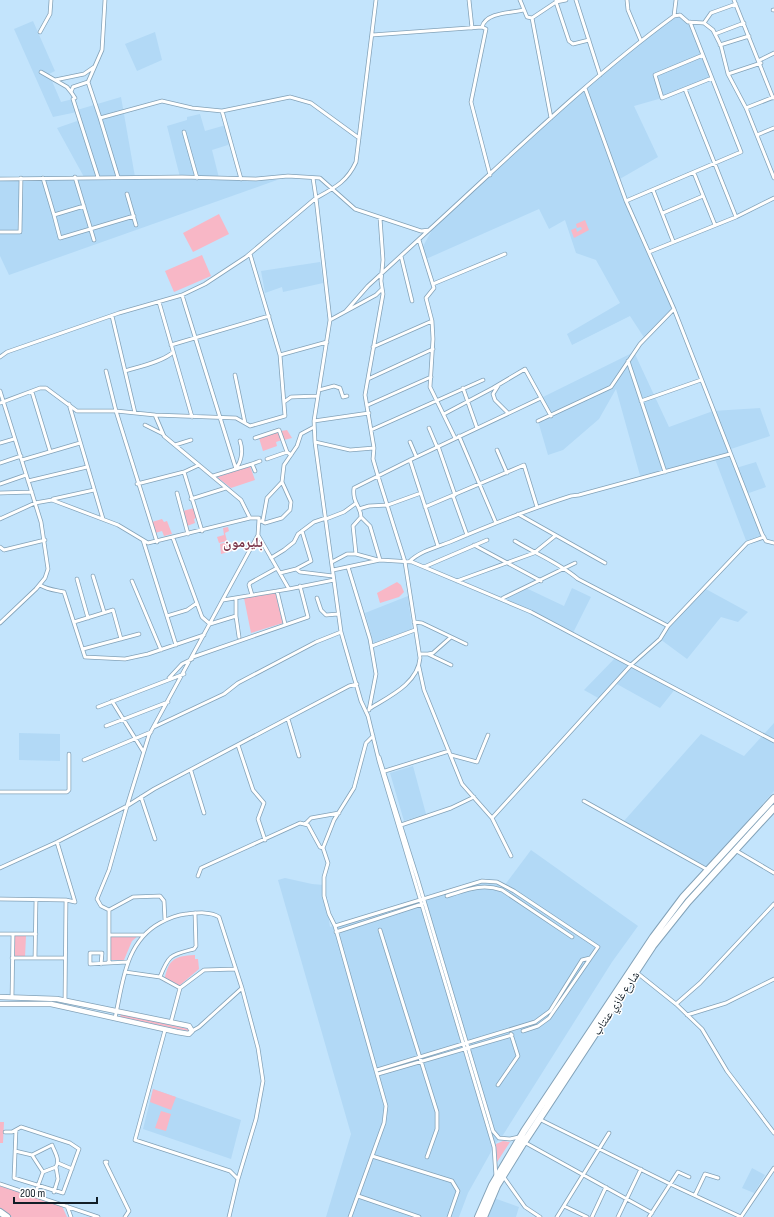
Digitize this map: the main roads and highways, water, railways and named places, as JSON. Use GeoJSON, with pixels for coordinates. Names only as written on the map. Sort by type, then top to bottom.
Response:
{"type":"FeatureCollection","features":[{"type":"Feature","properties":{"kind":"highway"},"geometry":{"type":"LineString","coordinates":[[522,1139],[579,1054],[653,937],[683,897],[774,798]]}},
{"type":"Feature","properties":{"kind":"highway","name":"شارع غازي عنتاب"},"geometry":{"type":"LineString","coordinates":[[484,1217],[499,1177],[522,1139],[539,1119],[579,1054],[653,946],[688,902],[774,808]]}},
{"type":"Feature","properties":{"kind":"highway"},"geometry":{"type":"LineString","coordinates":[[478,1217],[499,1177]]}},
{"type":"Feature","properties":{"kind":"highway"},"geometry":{"type":"LineString","coordinates":[[0,1212],[7,1217]]}},
{"type":"Feature","properties":{"kind":"district","name":"بليرمون"},"geometry":{"type":"Point","coordinates":[243,542]}}]}
